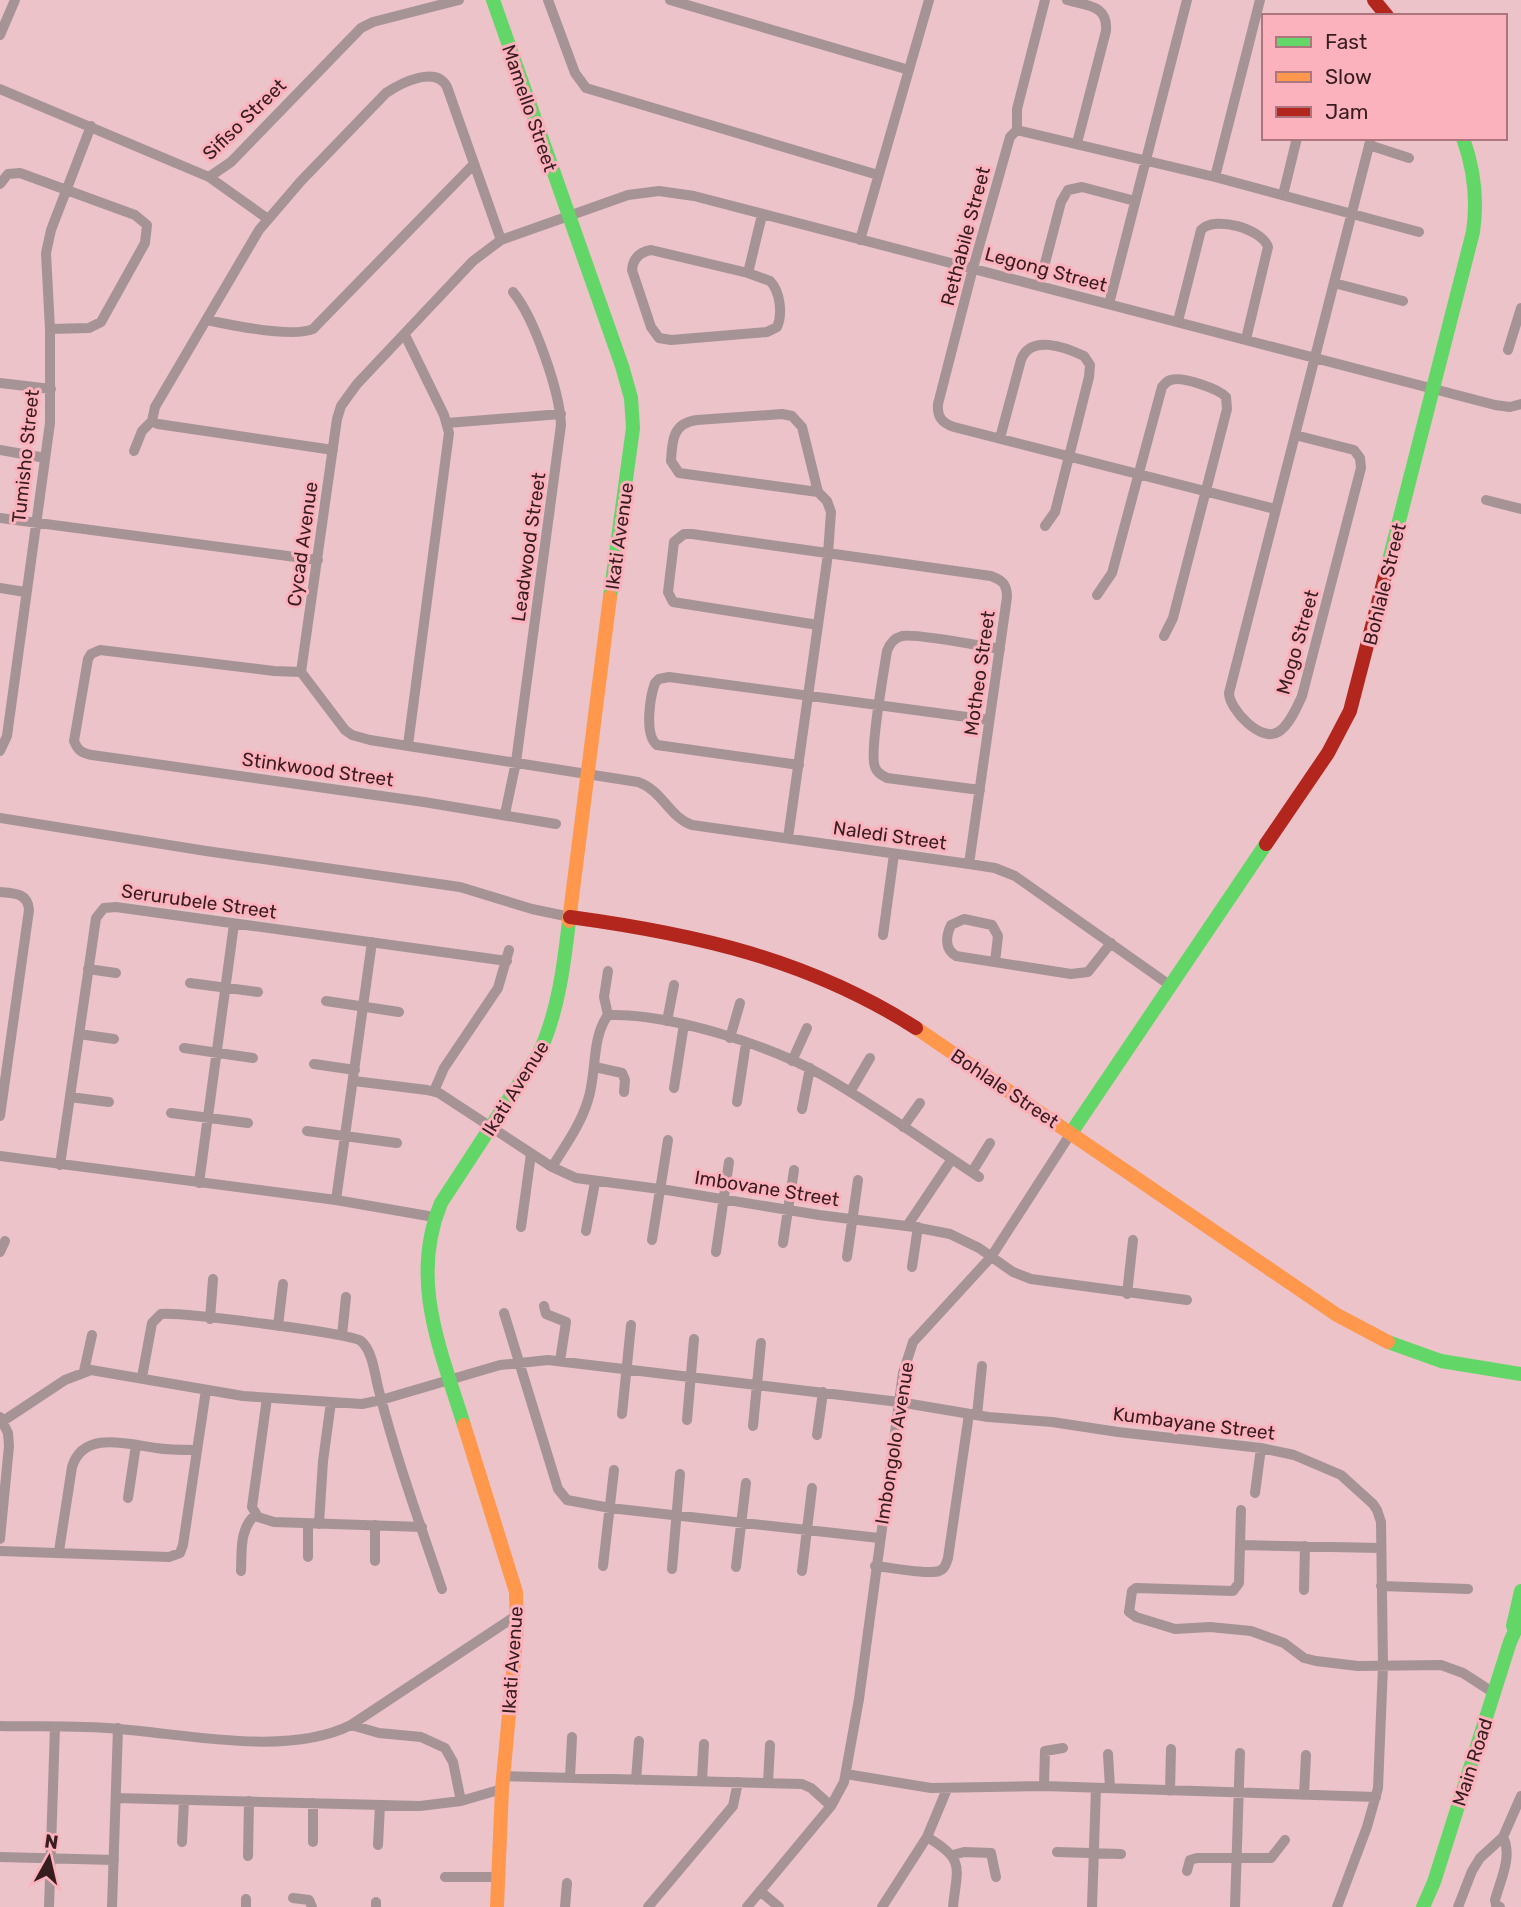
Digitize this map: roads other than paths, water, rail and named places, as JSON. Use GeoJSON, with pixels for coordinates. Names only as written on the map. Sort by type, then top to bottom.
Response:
{"type":"FeatureCollection","features":[{"type":"Feature","properties":{"kind":"street"},"geometry":{"type":"LineString","coordinates":[[0,35],[15,0]]}},
{"type":"Feature","properties":{"kind":"street","name":"Sifiso Street"},"geometry":{"type":"LineString","coordinates":[[0,89],[209,177],[230,162],[361,28],[373,22],[459,0]]}},
{"type":"Feature","properties":{"kind":"street","name":"Mamello Street"},"geometry":{"type":"LineString","coordinates":[[493,0],[568,216]]}},
{"type":"Feature","properties":{"kind":"street"},"geometry":{"type":"LineString","coordinates":[[548,0],[575,74],[586,88],[878,174]]}},
{"type":"Feature","properties":{"kind":"street"},"geometry":{"type":"LineString","coordinates":[[670,0],[909,70]]}},
{"type":"Feature","properties":{"kind":"street"},"geometry":{"type":"LineString","coordinates":[[860,240],[929,0]]}},
{"type":"Feature","properties":{"kind":"street","name":"Rethabile Street"},"geometry":{"type":"LineString","coordinates":[[1045,0],[1017,109],[1017,130],[1010,137],[973,268],[938,404],[938,414],[942,421],[949,425],[1275,509]]}},
{"type":"Feature","properties":{"kind":"street"},"geometry":{"type":"LineString","coordinates":[[1067,0],[1098,9],[1105,16],[1106,32],[1077,143]]}},
{"type":"Feature","properties":{"kind":"street"},"geometry":{"type":"LineString","coordinates":[[1109,304],[1187,0]]}},
{"type":"Feature","properties":{"kind":"street"},"geometry":{"type":"LineString","coordinates":[[1215,177],[1259,0]]}},
{"type":"Feature","properties":{"kind":"street"},"geometry":{"type":"LineString","coordinates":[[1374,0],[1385,14]]}},
{"type":"Feature","properties":{"kind":"street"},"geometry":{"type":"LineString","coordinates":[[134,451],[139,435],[242,258],[268,219],[386,93],[426,77],[435,76],[443,80],[501,240]]}},
{"type":"Feature","properties":{"kind":"street","name":"Tumisho Street"},"geometry":{"type":"LineString","coordinates":[[0,751],[7,736],[50,423],[50,329],[46,253],[51,230],[91,126]]}},
{"type":"Feature","properties":{"kind":"street"},"geometry":{"type":"LineString","coordinates":[[1017,130],[1145,159],[1419,232]]}},
{"type":"Feature","properties":{"kind":"street"},"geometry":{"type":"LineString","coordinates":[[1283,195],[1297,140]]}},
{"type":"Feature","properties":{"kind":"street","name":"Bohlale Street"},"geometry":{"type":"LineString","coordinates":[[1171,986],[1335,744],[1357,692],[1476,218],[1471,163],[1464,140]]}},
{"type":"Feature","properties":{"kind":"street"},"geometry":{"type":"LineString","coordinates":[[1370,141],[1409,158]]}},
{"type":"Feature","properties":{"kind":"street","name":"Mogo Street"},"geometry":{"type":"LineString","coordinates":[[1296,435],[1354,450],[1360,458],[1361,468],[1303,696],[1284,726],[1271,735],[1260,732],[1236,712],[1230,704],[1228,693],[1370,141]]}},
{"type":"Feature","properties":{"kind":"street"},"geometry":{"type":"LineString","coordinates":[[207,320],[290,332],[313,329],[473,165]]}},
{"type":"Feature","properties":{"kind":"street"},"geometry":{"type":"LineString","coordinates":[[0,184],[8,174],[20,173],[68,189],[141,219],[147,225],[147,236],[101,322],[89,328],[50,329]]}},
{"type":"Feature","properties":{"kind":"street"},"geometry":{"type":"LineString","coordinates":[[209,177],[268,219]]}},
{"type":"Feature","properties":{"kind":"street"},"geometry":{"type":"LineString","coordinates":[[1039,286],[1061,202],[1068,190],[1082,187],[1135,201]]}},
{"type":"Feature","properties":{"kind":"street","name":"Legong Street"},"geometry":{"type":"LineString","coordinates":[[568,216],[628,195],[659,191],[694,196],[1495,405],[1510,407],[1521,404]]}},
{"type":"Feature","properties":{"kind":"street"},"geometry":{"type":"LineString","coordinates":[[748,273],[762,215]]}},
{"type":"Feature","properties":{"kind":"street","name":"Cycad Avenue"},"geometry":{"type":"LineString","coordinates":[[301,672],[337,419],[345,399],[356,384],[473,261],[501,240],[568,216]]}},
{"type":"Feature","properties":{"kind":"street","name":"Ikati Avenue"},"geometry":{"type":"LineString","coordinates":[[497,1907],[503,1782],[517,1615],[513,1577],[428,1300],[428,1270],[434,1217],[449,1189],[545,1043],[570,918],[586,773],[631,453],[633,417],[629,387],[568,216]]}},
{"type":"Feature","properties":{"kind":"street"},"geometry":{"type":"LineString","coordinates":[[1178,321],[1202,230],[1209,224],[1223,223],[1258,234],[1265,239],[1268,247],[1246,339]]}},
{"type":"Feature","properties":{"kind":"street"},"geometry":{"type":"LineString","coordinates":[[651,250],[748,273],[770,281],[776,290],[780,316],[777,327],[773,330],[671,340],[659,338],[655,334],[632,270],[638,255],[651,250]]}},
{"type":"Feature","properties":{"kind":"street"},"geometry":{"type":"LineString","coordinates":[[1334,283],[1403,301]]}},
{"type":"Feature","properties":{"kind":"street","name":"Leadwood Street"},"geometry":{"type":"LineString","coordinates":[[505,814],[516,762],[561,414],[530,322],[513,292]]}},
{"type":"Feature","properties":{"kind":"street"},"geometry":{"type":"LineString","coordinates":[[1508,350],[1521,308]]}},
{"type":"Feature","properties":{"kind":"street"},"geometry":{"type":"LineString","coordinates":[[405,335],[447,423],[448,444],[408,745]]}},
{"type":"Feature","properties":{"kind":"street"},"geometry":{"type":"LineString","coordinates":[[1000,438],[1026,349],[1037,344],[1084,356],[1090,365],[1089,377],[1055,512],[1045,526]]}},
{"type":"Feature","properties":{"kind":"street"},"geometry":{"type":"LineString","coordinates":[[1097,595],[1112,573],[1159,393],[1171,379],[1223,393],[1228,402],[1207,491],[1173,618],[1164,636]]}},
{"type":"Feature","properties":{"kind":"street"},"geometry":{"type":"LineString","coordinates":[[0,383],[51,388]]}},
{"type":"Feature","properties":{"kind":"street"},"geometry":{"type":"LineString","coordinates":[[447,423],[561,414]]}},
{"type":"Feature","properties":{"kind":"street"},"geometry":{"type":"LineString","coordinates":[[788,838],[828,554],[831,512],[827,501],[818,492],[802,427],[792,416],[782,414],[697,420],[684,423],[677,430],[671,461],[679,473],[818,492]]}},
{"type":"Feature","properties":{"kind":"street"},"geometry":{"type":"LineString","coordinates":[[152,416],[158,424],[333,450]]}},
{"type":"Feature","properties":{"kind":"street"},"geometry":{"type":"LineString","coordinates":[[0,450],[46,458]]}},
{"type":"Feature","properties":{"kind":"street"},"geometry":{"type":"LineString","coordinates":[[1486,500],[1521,509]]}},
{"type":"Feature","properties":{"kind":"street"},"geometry":{"type":"LineString","coordinates":[[0,518],[318,560]]}},
{"type":"Feature","properties":{"kind":"street"},"geometry":{"type":"LineString","coordinates":[[818,625],[673,603],[668,592],[672,550],[678,537],[692,534],[828,554]]}},
{"type":"Feature","properties":{"kind":"street","name":"Motheo Street"},"geometry":{"type":"LineString","coordinates":[[828,554],[991,576],[1006,585],[1007,597],[969,864]]}},
{"type":"Feature","properties":{"kind":"street"},"geometry":{"type":"LineString","coordinates":[[0,588],[26,592]]}},
{"type":"Feature","properties":{"kind":"street"},"geometry":{"type":"LineString","coordinates":[[980,790],[880,775],[875,770],[873,755],[879,706],[887,650],[889,644],[899,636],[1000,649]]}},
{"type":"Feature","properties":{"kind":"street","name":"Stinkwood Street"},"geometry":{"type":"LineString","coordinates":[[301,672],[274,671],[105,649],[90,654],[75,732],[77,748],[82,753],[92,755],[505,814],[556,824]]}},
{"type":"Feature","properties":{"kind":"street"},"geometry":{"type":"LineString","coordinates":[[301,672],[338,723],[352,735],[586,773]]}},
{"type":"Feature","properties":{"kind":"street"},"geometry":{"type":"LineString","coordinates":[[799,765],[657,744],[652,741],[648,731],[653,689],[659,679],[669,677],[989,720]]}},
{"type":"Feature","properties":{"kind":"street","name":"Naledi Street"},"geometry":{"type":"LineString","coordinates":[[586,773],[647,785],[678,818],[692,825],[995,868],[1015,876],[1171,986]]}},
{"type":"Feature","properties":{"kind":"street"},"geometry":{"type":"LineString","coordinates":[[0,818],[460,887],[570,918]]}},
{"type":"Feature","properties":{"kind":"street"},"geometry":{"type":"LineString","coordinates":[[883,935],[894,855]]}},
{"type":"Feature","properties":{"kind":"street"},"geometry":{"type":"LineString","coordinates":[[0,892],[23,896],[29,903],[5,1041],[0,1116]]}},
{"type":"Feature","properties":{"kind":"street","name":"Serurubele Street"},"geometry":{"type":"LineString","coordinates":[[60,1165],[96,918],[104,908],[116,907],[506,961]]}},
{"type":"Feature","properties":{"kind":"street","name":"Bohlale Street"},"geometry":{"type":"LineString","coordinates":[[570,918],[705,939],[747,949],[821,975],[869,998],[1337,1315],[1377,1338],[1434,1359],[1521,1374]]}},
{"type":"Feature","properties":{"kind":"street"},"geometry":{"type":"LineString","coordinates":[[995,962],[998,936],[992,925],[964,919],[951,925],[947,945],[951,953],[961,958],[1080,974],[1094,967],[1111,943]]}},
{"type":"Feature","properties":{"kind":"street"},"geometry":{"type":"LineString","coordinates":[[199,1183],[234,924]]}},
{"type":"Feature","properties":{"kind":"street"},"geometry":{"type":"LineString","coordinates":[[336,1200],[372,942]]}},
{"type":"Feature","properties":{"kind":"street"},"geometry":{"type":"LineString","coordinates":[[434,1091],[444,1068],[494,996],[502,979],[509,950]]}},
{"type":"Feature","properties":{"kind":"street"},"geometry":{"type":"LineString","coordinates":[[88,969],[117,973]]}},
{"type":"Feature","properties":{"kind":"street"},"geometry":{"type":"LineString","coordinates":[[552,1167],[584,1112],[589,1097],[600,1030],[608,1015],[604,997],[608,971]]}},
{"type":"Feature","properties":{"kind":"street"},"geometry":{"type":"LineString","coordinates":[[190,983],[258,992]]}},
{"type":"Feature","properties":{"kind":"street"},"geometry":{"type":"LineString","coordinates":[[667,1021],[674,985]]}},
{"type":"Feature","properties":{"kind":"street","name":"Imbongolo Avenue"},"geometry":{"type":"LineString","coordinates":[[747,1907],[831,1806],[846,1774],[859,1699],[899,1402],[906,1360],[913,1342],[991,1257],[1171,986]]}},
{"type":"Feature","properties":{"kind":"street"},"geometry":{"type":"LineString","coordinates":[[326,1001],[399,1012]]}},
{"type":"Feature","properties":{"kind":"street"},"geometry":{"type":"LineString","coordinates":[[730,1038],[740,1003]]}},
{"type":"Feature","properties":{"kind":"street"},"geometry":{"type":"LineString","coordinates":[[608,1015],[684,1024],[746,1043],[792,1061],[850,1092],[976,1174],[990,1143]]}},
{"type":"Feature","properties":{"kind":"street"},"geometry":{"type":"LineString","coordinates":[[674,1088],[684,1024]]}},
{"type":"Feature","properties":{"kind":"street"},"geometry":{"type":"LineString","coordinates":[[792,1061],[807,1028]]}},
{"type":"Feature","properties":{"kind":"street"},"geometry":{"type":"LineString","coordinates":[[79,1034],[114,1039]]}},
{"type":"Feature","properties":{"kind":"street"},"geometry":{"type":"LineString","coordinates":[[737,1102],[746,1043]]}},
{"type":"Feature","properties":{"kind":"street"},"geometry":{"type":"LineString","coordinates":[[184,1048],[253,1058]]}},
{"type":"Feature","properties":{"kind":"street"},"geometry":{"type":"LineString","coordinates":[[850,1092],[870,1058]]}},
{"type":"Feature","properties":{"kind":"street"},"geometry":{"type":"LineString","coordinates":[[314,1064],[355,1070]]}},
{"type":"Feature","properties":{"kind":"street"},"geometry":{"type":"LineString","coordinates":[[594,1067],[622,1073],[625,1080],[624,1091]]}},
{"type":"Feature","properties":{"kind":"street"},"geometry":{"type":"LineString","coordinates":[[802,1109],[810,1069]]}},
{"type":"Feature","properties":{"kind":"street","name":"Imbovane Street"},"geometry":{"type":"LineString","coordinates":[[354,1081],[434,1091],[566,1175],[595,1182],[913,1227],[959,1237],[1013,1272],[1031,1279],[1126,1294],[1187,1300]]}},
{"type":"Feature","properties":{"kind":"street"},"geometry":{"type":"LineString","coordinates":[[70,1097],[109,1102]]}},
{"type":"Feature","properties":{"kind":"street"},"geometry":{"type":"LineString","coordinates":[[903,1127],[920,1103]]}},
{"type":"Feature","properties":{"kind":"street"},"geometry":{"type":"LineString","coordinates":[[171,1113],[248,1123]]}},
{"type":"Feature","properties":{"kind":"street"},"geometry":{"type":"LineString","coordinates":[[307,1131],[397,1143]]}},
{"type":"Feature","properties":{"kind":"street"},"geometry":{"type":"LineString","coordinates":[[652,1240],[668,1140]]}},
{"type":"Feature","properties":{"kind":"street"},"geometry":{"type":"LineString","coordinates":[[521,1227],[531,1154]]}},
{"type":"Feature","properties":{"kind":"street"},"geometry":{"type":"LineString","coordinates":[[0,1156],[336,1200],[434,1217]]}},
{"type":"Feature","properties":{"kind":"street"},"geometry":{"type":"LineString","coordinates":[[912,1267],[913,1227],[952,1159]]}},
{"type":"Feature","properties":{"kind":"street"},"geometry":{"type":"LineString","coordinates":[[716,1252],[729,1162]]}},
{"type":"Feature","properties":{"kind":"street"},"geometry":{"type":"LineString","coordinates":[[783,1243],[794,1170]]}},
{"type":"Feature","properties":{"kind":"street"},"geometry":{"type":"LineString","coordinates":[[847,1256],[858,1180]]}},
{"type":"Feature","properties":{"kind":"street"},"geometry":{"type":"LineString","coordinates":[[586,1231],[595,1182]]}},
{"type":"Feature","properties":{"kind":"street"},"geometry":{"type":"LineString","coordinates":[[1126,1294],[1133,1240]]}},
{"type":"Feature","properties":{"kind":"street"},"geometry":{"type":"LineString","coordinates":[[0,1252],[5,1241]]}},
{"type":"Feature","properties":{"kind":"street"},"geometry":{"type":"LineString","coordinates":[[210,1319],[213,1279]]}},
{"type":"Feature","properties":{"kind":"street"},"geometry":{"type":"LineString","coordinates":[[278,1326],[283,1284]]}},
{"type":"Feature","properties":{"kind":"street"},"geometry":{"type":"LineString","coordinates":[[342,1335],[346,1297]]}},
{"type":"Feature","properties":{"kind":"street"},"geometry":{"type":"LineString","coordinates":[[544,1306],[546,1314],[566,1322],[560,1361]]}},
{"type":"Feature","properties":{"kind":"street"},"geometry":{"type":"LineString","coordinates":[[504,1313],[561,1496],[573,1503],[610,1508],[879,1538]]}},
{"type":"Feature","properties":{"kind":"street"},"geometry":{"type":"LineString","coordinates":[[142,1377],[150,1329],[157,1316],[166,1314],[278,1326],[355,1338],[366,1346],[381,1401],[442,1589]]}},
{"type":"Feature","properties":{"kind":"street"},"geometry":{"type":"LineString","coordinates":[[622,1414],[631,1325]]}},
{"type":"Feature","properties":{"kind":"street"},"geometry":{"type":"LineString","coordinates":[[0,1539],[9,1446],[8,1433],[1,1420],[84,1371],[92,1335]]}},
{"type":"Feature","properties":{"kind":"street"},"geometry":{"type":"LineString","coordinates":[[687,1420],[694,1339]]}},
{"type":"Feature","properties":{"kind":"street"},"geometry":{"type":"LineString","coordinates":[[753,1426],[761,1343]]}},
{"type":"Feature","properties":{"kind":"street","name":"Bohlale Street"},"geometry":{"type":"LineString","coordinates":[[1402,1347],[1521,1365]]}},
{"type":"Feature","properties":{"kind":"street","name":"Kumbayane Street"},"geometry":{"type":"LineString","coordinates":[[84,1371],[101,1370],[206,1390],[267,1398],[362,1404],[381,1401],[451,1378],[520,1362],[560,1361],[822,1392],[1118,1432],[1261,1447],[1314,1462],[1348,1480],[1377,1510],[1381,1522],[1383,1666],[1377,1797],[1337,1907]]}},
{"type":"Feature","properties":{"kind":"street"},"geometry":{"type":"LineString","coordinates":[[875,1566],[933,1573],[945,1566],[982,1366]]}},
{"type":"Feature","properties":{"kind":"street"},"geometry":{"type":"LineString","coordinates":[[0,1551],[169,1556],[180,1553],[206,1390]]}},
{"type":"Feature","properties":{"kind":"street"},"geometry":{"type":"LineString","coordinates":[[817,1435],[822,1392]]}},
{"type":"Feature","properties":{"kind":"street"},"geometry":{"type":"LineString","coordinates":[[267,1398],[253,1497],[255,1515],[274,1522],[422,1527]]}},
{"type":"Feature","properties":{"kind":"street"},"geometry":{"type":"LineString","coordinates":[[308,1557],[331,1402]]}},
{"type":"Feature","properties":{"kind":"street"},"geometry":{"type":"LineString","coordinates":[[60,1552],[70,1476],[78,1454],[90,1445],[98,1443],[195,1450]]}},
{"type":"Feature","properties":{"kind":"street"},"geometry":{"type":"LineString","coordinates":[[128,1498],[136,1445]]}},
{"type":"Feature","properties":{"kind":"street"},"geometry":{"type":"LineString","coordinates":[[1255,1493],[1261,1447]]}},
{"type":"Feature","properties":{"kind":"street"},"geometry":{"type":"LineString","coordinates":[[603,1566],[614,1470]]}},
{"type":"Feature","properties":{"kind":"street"},"geometry":{"type":"LineString","coordinates":[[672,1569],[680,1474]]}},
{"type":"Feature","properties":{"kind":"street"},"geometry":{"type":"LineString","coordinates":[[736,1567],[746,1483]]}},
{"type":"Feature","properties":{"kind":"street"},"geometry":{"type":"LineString","coordinates":[[802,1571],[812,1488]]}},
{"type":"Feature","properties":{"kind":"street"},"geometry":{"type":"LineString","coordinates":[[1241,1510],[1239,1583],[1233,1591],[1136,1588],[1132,1591],[1130,1614],[1175,1629],[1210,1627],[1251,1631],[1284,1643],[1304,1658],[1316,1661],[1383,1666],[1441,1665],[1463,1673],[1494,1693]]}},
{"type":"Feature","properties":{"kind":"street"},"geometry":{"type":"LineString","coordinates":[[241,1572],[243,1533],[246,1523],[255,1515]]}},
{"type":"Feature","properties":{"kind":"street"},"geometry":{"type":"LineString","coordinates":[[375,1525],[375,1561]]}},
{"type":"Feature","properties":{"kind":"street"},"geometry":{"type":"LineString","coordinates":[[1240,1545],[1380,1548]]}},
{"type":"Feature","properties":{"kind":"street"},"geometry":{"type":"LineString","coordinates":[[1304,1590],[1305,1546]]}},
{"type":"Feature","properties":{"kind":"street"},"geometry":{"type":"LineString","coordinates":[[1381,1586],[1468,1589]]}},
{"type":"Feature","properties":{"kind":"street","name":"Main Road"},"geometry":{"type":"LineString","coordinates":[[1423,1907],[1434,1881],[1510,1642],[1521,1591]]}},
{"type":"Feature","properties":{"kind":"street"},"geometry":{"type":"LineString","coordinates":[[0,1726],[118,1728],[189,1738],[311,1738],[340,1731],[351,1725],[517,1615]]}},
{"type":"Feature","properties":{"kind":"street","name":"Main Road"},"geometry":{"type":"LineString","coordinates":[[1510,1642],[1521,1617]]}},
{"type":"Feature","properties":{"kind":"street"},"geometry":{"type":"LineString","coordinates":[[351,1725],[379,1733],[421,1737],[444,1748],[453,1762],[461,1801]]}},
{"type":"Feature","properties":{"kind":"street"},"geometry":{"type":"LineString","coordinates":[[49,1907],[55,1727]]}},
{"type":"Feature","properties":{"kind":"street"},"geometry":{"type":"LineString","coordinates":[[112,1907],[118,1728]]}},
{"type":"Feature","properties":{"kind":"street"},"geometry":{"type":"LineString","coordinates":[[570,1778],[572,1737]]}},
{"type":"Feature","properties":{"kind":"street"},"geometry":{"type":"LineString","coordinates":[[636,1780],[639,1741]]}},
{"type":"Feature","properties":{"kind":"street"},"geometry":{"type":"LineString","coordinates":[[702,1781],[704,1744]]}},
{"type":"Feature","properties":{"kind":"street"},"geometry":{"type":"LineString","coordinates":[[768,1783],[770,1745]]}},
{"type":"Feature","properties":{"kind":"street"},"geometry":{"type":"LineString","coordinates":[[1044,1786],[1045,1751],[1063,1748]]}},
{"type":"Feature","properties":{"kind":"street"},"geometry":{"type":"LineString","coordinates":[[1170,1791],[1171,1749]]}},
{"type":"Feature","properties":{"kind":"street"},"geometry":{"type":"LineString","coordinates":[[1235,1907],[1240,1753]]}},
{"type":"Feature","properties":{"kind":"street"},"geometry":{"type":"LineString","coordinates":[[1108,1754],[1110,1788]]}},
{"type":"Feature","properties":{"kind":"street"},"geometry":{"type":"LineString","coordinates":[[1304,1795],[1306,1755]]}},
{"type":"Feature","properties":{"kind":"street"},"geometry":{"type":"LineString","coordinates":[[846,1774],[917,1787],[947,1789],[1044,1786],[1377,1797]]}},
{"type":"Feature","properties":{"kind":"street"},"geometry":{"type":"LineString","coordinates":[[116,1798],[421,1806],[461,1801],[503,1782],[570,1778],[802,1784],[811,1788],[831,1806]]}},
{"type":"Feature","properties":{"kind":"street"},"geometry":{"type":"LineString","coordinates":[[648,1907],[733,1805],[738,1782]]}},
{"type":"Feature","properties":{"kind":"street"},"geometry":{"type":"LineString","coordinates":[[1092,1907],[1096,1788]]}},
{"type":"Feature","properties":{"kind":"street"},"geometry":{"type":"LineString","coordinates":[[882,1907],[927,1837],[947,1789]]}},
{"type":"Feature","properties":{"kind":"street"},"geometry":{"type":"LineString","coordinates":[[1458,1907],[1472,1871],[1480,1858],[1503,1837],[1521,1796]]}},
{"type":"Feature","properties":{"kind":"street"},"geometry":{"type":"LineString","coordinates":[[182,1842],[184,1800]]}},
{"type":"Feature","properties":{"kind":"street"},"geometry":{"type":"LineString","coordinates":[[248,1856],[249,1801]]}},
{"type":"Feature","properties":{"kind":"street"},"geometry":{"type":"LineString","coordinates":[[313,1803],[313,1843]]}},
{"type":"Feature","properties":{"kind":"street"},"geometry":{"type":"LineString","coordinates":[[377,1845],[380,1805]]}},
{"type":"Feature","properties":{"kind":"street"},"geometry":{"type":"LineString","coordinates":[[927,1837],[953,1855],[957,1869],[953,1907]]}},
{"type":"Feature","properties":{"kind":"street"},"geometry":{"type":"LineString","coordinates":[[1500,1907],[1495,1900],[1508,1854],[1503,1837]]}},
{"type":"Feature","properties":{"kind":"street"},"geometry":{"type":"LineString","coordinates":[[1187,1871],[1192,1859],[1271,1858],[1285,1840]]}},
{"type":"Feature","properties":{"kind":"street"},"geometry":{"type":"LineString","coordinates":[[953,1855],[960,1852],[990,1853],[996,1877]]}},
{"type":"Feature","properties":{"kind":"street"},"geometry":{"type":"LineString","coordinates":[[1057,1852],[1121,1854]]}},
{"type":"Feature","properties":{"kind":"street"},"geometry":{"type":"LineString","coordinates":[[0,1857],[114,1860]]}},
{"type":"Feature","properties":{"kind":"street"},"geometry":{"type":"LineString","coordinates":[[445,1877],[498,1878]]}},
{"type":"Feature","properties":{"kind":"street","name":"Main Road"},"geometry":{"type":"LineString","coordinates":[[1431,1907],[1434,1881]]}},
{"type":"Feature","properties":{"kind":"street"},"geometry":{"type":"LineString","coordinates":[[565,1907],[567,1883]]}},
{"type":"Feature","properties":{"kind":"street"},"geometry":{"type":"LineString","coordinates":[[761,1891],[779,1907]]}},
{"type":"Feature","properties":{"kind":"street"},"geometry":{"type":"LineString","coordinates":[[293,1898],[309,1900],[312,1907]]}}]}
